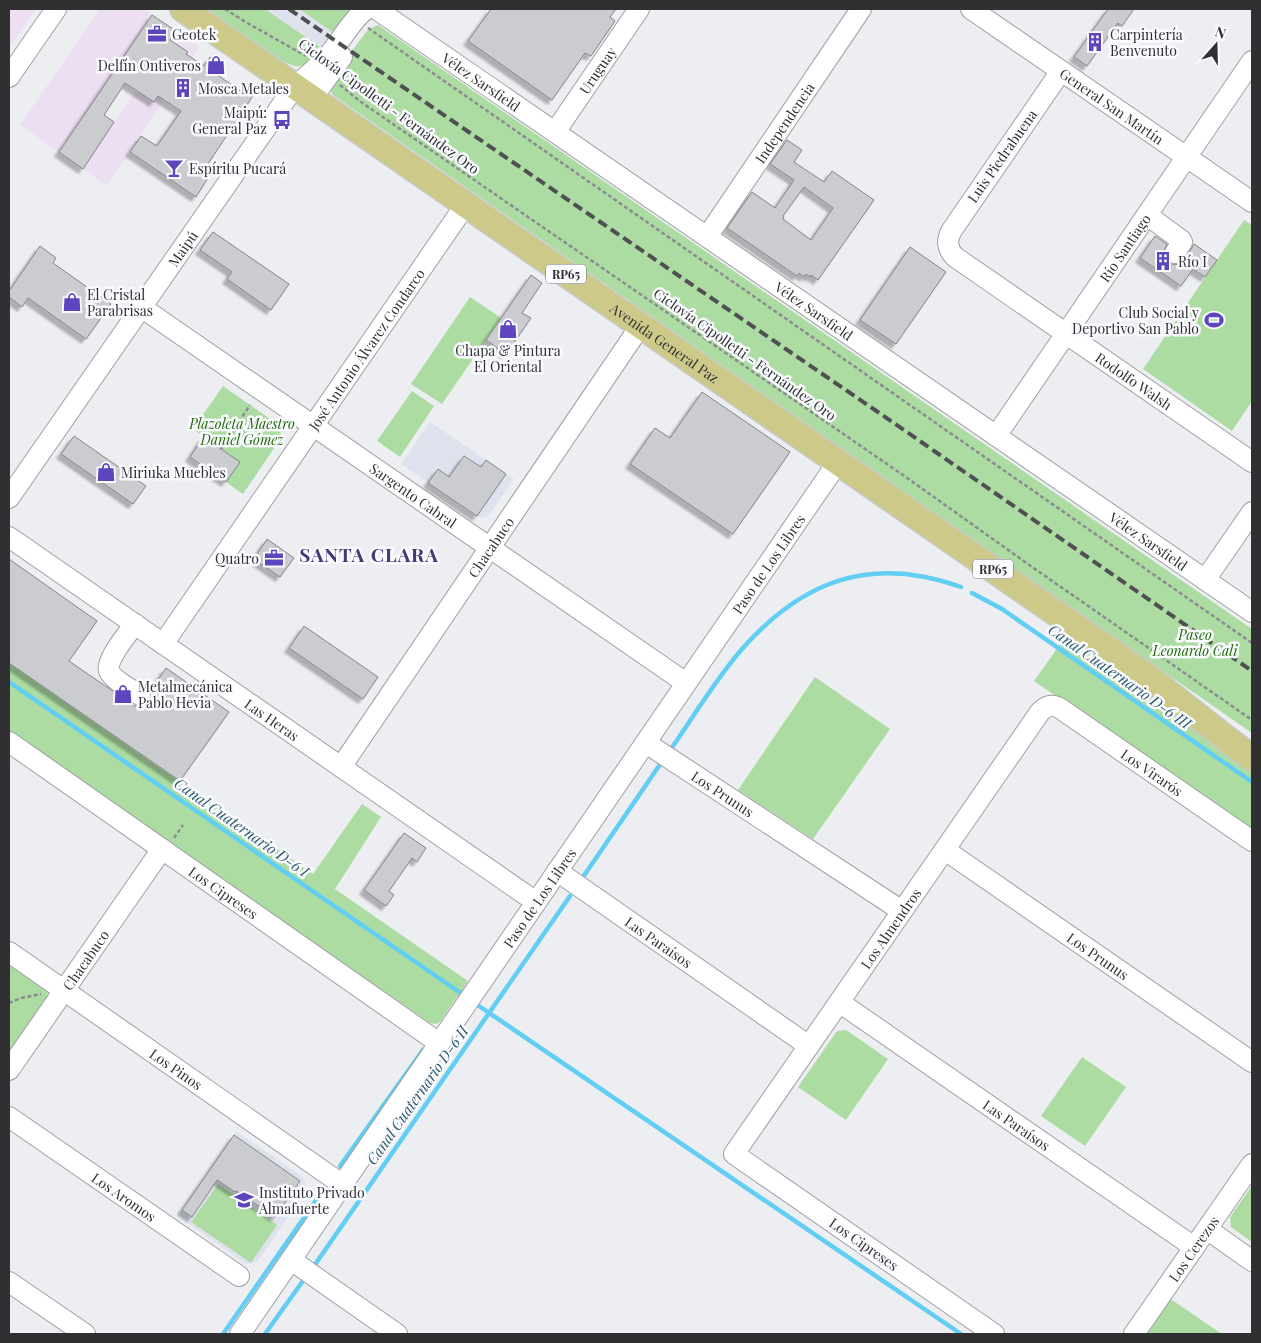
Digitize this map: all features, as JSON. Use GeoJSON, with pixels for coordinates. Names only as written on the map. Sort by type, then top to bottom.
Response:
{"type":"FeatureCollection","features":[{"type":"Feature","properties":{"kind":"main road","name":"Avenida General Paz"},"geometry":{"type":"LineString","coordinates":[[183,9],[1147,676],[1252,758]]}},
{"type":"Feature","properties":{"kind":"main road","name":"Avenida General Paz"},"geometry":{"type":"LineString","coordinates":[[1147,676],[1211,712],[1252,739]]}},
{"type":"Feature","properties":{"kind":"street"},"geometry":{"type":"LineString","coordinates":[[9,77],[56,9]]}},
{"type":"Feature","properties":{"kind":"street","name":"Vélez Sarsfield"},"geometry":{"type":"LineString","coordinates":[[376,9],[1252,612]]}},
{"type":"Feature","properties":{"kind":"street","name":"Independencia"},"geometry":{"type":"LineString","coordinates":[[707,237],[861,9]]}},
{"type":"Feature","properties":{"kind":"street","name":"General San Martín"},"geometry":{"type":"LineString","coordinates":[[972,9],[1252,202]]}},
{"type":"Feature","properties":{"kind":"street","name":"Uruguay"},"geometry":{"type":"LineString","coordinates":[[555,132],[635,10]]}},
{"type":"Feature","properties":{"kind":"street","name":"Maipú"},"geometry":{"type":"LineString","coordinates":[[9,498],[141,308],[303,92],[324,70],[333,50],[355,20],[367,14]]}},
{"type":"Feature","properties":{"kind":"street","name":"Río Santiago"},"geometry":{"type":"LineString","coordinates":[[996,436],[1252,61]]}},
{"type":"Feature","properties":{"kind":"street","name":"Luis Piedrabuena"},"geometry":{"type":"LineString","coordinates":[[948,244],[952,230],[1061,70]]}},
{"type":"Feature","properties":{"kind":"street","name":"José Antonio Álvarez Condarco"},"geometry":{"type":"LineString","coordinates":[[163,644],[466,204]]}},
{"type":"Feature","properties":{"kind":"street"},"geometry":{"type":"LineString","coordinates":[[1147,215],[1182,240],[1175,253]]}},
{"type":"Feature","properties":{"kind":"street","name":"Rodolfo Walsh"},"geometry":{"type":"LineString","coordinates":[[948,244],[955,257],[1252,462]]}},
{"type":"Feature","properties":{"kind":"street","name":"Sargento Cabral"},"geometry":{"type":"LineString","coordinates":[[141,308],[686,683]]}},
{"type":"Feature","properties":{"kind":"street","name":"Chacabuco"},"geometry":{"type":"LineString","coordinates":[[341,767],[641,325]]}},
{"type":"Feature","properties":{"kind":"street","name":"Paso de Los Libres"},"geometry":{"type":"LineString","coordinates":[[240,1334],[838,462]]}},
{"type":"Feature","properties":{"kind":"street"},"geometry":{"type":"LineString","coordinates":[[1205,580],[1252,512]]}},
{"type":"Feature","properties":{"kind":"street","name":"Las Heras"},"geometry":{"type":"LineString","coordinates":[[9,537],[536,902]]}},
{"type":"Feature","properties":{"kind":"street"},"geometry":{"type":"LineString","coordinates":[[134,624],[110,660],[108,668],[115,678],[140,695]]}},
{"type":"Feature","properties":{"kind":"street","name":"Los Virarós"},"geometry":{"type":"LineString","coordinates":[[1050,706],[1056,706],[1061,709],[1252,841]]}},
{"type":"Feature","properties":{"kind":"street","name":"Los Almendros"},"geometry":{"type":"LineString","coordinates":[[734,1154],[1040,712],[1050,706]]}},
{"type":"Feature","properties":{"kind":"street","name":"Los Cipreses"},"geometry":{"type":"LineString","coordinates":[[9,742],[167,845],[439,1043]]}},
{"type":"Feature","properties":{"kind":"street","name":"Los Prunus"},"geometry":{"type":"LineString","coordinates":[[646,743],[902,911]]}},
{"type":"Feature","properties":{"kind":"street","name":"Chacabuco"},"geometry":{"type":"LineString","coordinates":[[9,1070],[167,845]]}},
{"type":"Feature","properties":{"kind":"street","name":"Los Prunus"},"geometry":{"type":"LineString","coordinates":[[944,850],[1252,1062]]}},
{"type":"Feature","properties":{"kind":"street","name":"Las Paraísos"},"geometry":{"type":"LineString","coordinates":[[557,871],[809,1046]]}},
{"type":"Feature","properties":{"kind":"street","name":"Los Pinos"},"geometry":{"type":"LineString","coordinates":[[9,952],[343,1185]]}},
{"type":"Feature","properties":{"kind":"street","name":"Las Paraísos"},"geometry":{"type":"LineString","coordinates":[[839,1002],[1194,1247]]}},
{"type":"Feature","properties":{"kind":"street","name":"Los Aromos"},"geometry":{"type":"LineString","coordinates":[[9,1116],[239,1276]]}},
{"type":"Feature","properties":{"kind":"street","name":"Los Cipreses"},"geometry":{"type":"LineString","coordinates":[[734,1154],[994,1334]]}},
{"type":"Feature","properties":{"kind":"street","name":"Los Cerezos"},"geometry":{"type":"LineString","coordinates":[[1134,1334],[1252,1164]]}},
{"type":"Feature","properties":{"kind":"street"},"geometry":{"type":"LineString","coordinates":[[1207,1229],[1252,1260]]}},
{"type":"Feature","properties":{"kind":"street"},"geometry":{"type":"LineString","coordinates":[[291,1260],[397,1334]]}},
{"type":"Feature","properties":{"kind":"street"},"geometry":{"type":"LineString","coordinates":[[9,1282],[85,1334]]}},
{"type":"Feature","properties":{"kind":"path","name":"Ciclovía Cipolletti - Fernández Oro"},"geometry":{"type":"LineString","coordinates":[[225,9],[303,55],[324,70],[361,102],[887,464],[1252,720]]}},
{"type":"Feature","properties":{"kind":"path"},"geometry":{"type":"LineString","coordinates":[[367,14],[1252,643]]}},
{"type":"Feature","properties":{"kind":"path"},"geometry":{"type":"LineString","coordinates":[[221,449],[250,405]]}},
{"type":"Feature","properties":{"kind":"path"},"geometry":{"type":"LineString","coordinates":[[167,845],[183,825]]}},
{"type":"Feature","properties":{"kind":"path"},"geometry":{"type":"LineString","coordinates":[[41,990],[44,993]]}},
{"type":"Feature","properties":{"kind":"path"},"geometry":{"type":"LineString","coordinates":[[43,998],[44,993]]}},
{"type":"Feature","properties":{"kind":"path"},"geometry":{"type":"LineString","coordinates":[[9,1003],[21,998],[44,993]]}},
{"type":"Feature","properties":{"kind":"shaded area"},"geometry":{"type":"Polygon","coordinates":[[[9,9],[36,9],[9,48],[9,9]]]}},
{"type":"Feature","properties":{"kind":"shaded area"},"geometry":{"type":"Polygon","coordinates":[[[100,9],[143,9],[152,15],[59,152],[20,125],[100,9]]]}},
{"type":"Feature","properties":{"kind":"shaded area"},"geometry":{"type":"Polygon","coordinates":[[[265,9],[299,9],[337,35],[326,51],[265,9]]]}},
{"type":"Feature","properties":{"kind":"shaded area"},"geometry":{"type":"Polygon","coordinates":[[[176,31],[199,47],[107,186],[83,169],[176,31]]]}},
{"type":"Feature","properties":{"kind":"shaded area"},"geometry":{"type":"Polygon","coordinates":[[[430,422],[514,479],[488,516],[480,518],[401,464],[430,422]]]}},
{"type":"Feature","properties":{"kind":"shaded area","name":"Instituto Privado Almafuerte"},"geometry":{"type":"Polygon","coordinates":[[[236,1131],[304,1178],[307,1190],[257,1262],[246,1264],[177,1216],[236,1131]]]}},
{"type":"Feature","properties":{"kind":"green space"},"geometry":{"type":"Polygon","coordinates":[[[206,9],[265,9],[326,51],[306,65],[295,66],[283,61],[206,9]]]}},
{"type":"Feature","properties":{"kind":"green space"},"geometry":{"type":"Polygon","coordinates":[[[299,9],[351,9],[351,11],[337,35],[299,9]]]}},
{"type":"Feature","properties":{"kind":"green space","name":"Paseo Leonardo Cali"},"geometry":{"type":"Polygon","coordinates":[[[378,25],[1252,629],[1252,733],[333,95],[329,88],[330,81],[366,32],[378,25]]]}},
{"type":"Feature","properties":{"kind":"green space","name":"Club Social y Deportivo San Pablo"},"geometry":{"type":"Polygon","coordinates":[[[1244,220],[1252,225],[1252,401],[1232,431],[1143,369],[1244,220]]]}},
{"type":"Feature","properties":{"kind":"green space"},"geometry":{"type":"Polygon","coordinates":[[[470,297],[501,318],[442,404],[411,384],[470,297]]]}},
{"type":"Feature","properties":{"kind":"green space","name":"Plazoleta Maestro Daniel Gómez"},"geometry":{"type":"Polygon","coordinates":[[[223,386],[280,426],[281,438],[243,494],[226,482],[240,462],[193,429],[223,386]]]}},
{"type":"Feature","properties":{"kind":"green space"},"geometry":{"type":"Polygon","coordinates":[[[412,391],[434,406],[400,457],[377,441],[412,391]]]}},
{"type":"Feature","properties":{"kind":"green space"},"geometry":{"type":"Polygon","coordinates":[[[1066,636],[1252,765],[1252,832],[1034,681],[1066,636]]]}},
{"type":"Feature","properties":{"kind":"green space"},"geometry":{"type":"Polygon","coordinates":[[[9,663],[313,874],[362,804],[381,817],[335,889],[468,981],[463,989],[466,991],[461,999],[457,997],[440,1022],[436,1024],[430,1023],[9,732],[9,663]]]}},
{"type":"Feature","properties":{"kind":"green space"},"geometry":{"type":"Polygon","coordinates":[[[815,677],[890,729],[813,839],[738,790],[815,677]]]}},
{"type":"Feature","properties":{"kind":"green space"},"geometry":{"type":"Polygon","coordinates":[[[9,962],[47,991],[48,997],[9,1055],[9,962]]]}},
{"type":"Feature","properties":{"kind":"green space"},"geometry":{"type":"Polygon","coordinates":[[[846,1030],[888,1059],[846,1120],[798,1087],[837,1031],[846,1030]]]}},
{"type":"Feature","properties":{"kind":"green space"},"geometry":{"type":"Polygon","coordinates":[[[1082,1057],[1126,1087],[1085,1146],[1041,1116],[1082,1057]]]}},
{"type":"Feature","properties":{"kind":"green space"},"geometry":{"type":"Polygon","coordinates":[[[218,1184],[277,1225],[251,1263],[191,1222],[218,1184]]]}},
{"type":"Feature","properties":{"kind":"green space"},"geometry":{"type":"Polygon","coordinates":[[[1252,1186],[1252,1242],[1231,1227],[1230,1217],[1252,1186]]]}},
{"type":"Feature","properties":{"kind":"green space"},"geometry":{"type":"Polygon","coordinates":[[[1166,1296],[1222,1334],[1141,1334],[1166,1296]]]}},
{"type":"Feature","properties":{"kind":"building"},"geometry":{"type":"Polygon","coordinates":[[[491,9],[616,9],[610,17],[615,21],[591,56],[585,53],[552,100],[468,41],[491,9]]]}},
{"type":"Feature","properties":{"kind":"building","name":"Carpintería Benvenuto"},"geometry":{"type":"Polygon","coordinates":[[[1108,9],[1134,9],[1122,26],[1118,23],[1087,66],[1074,57],[1108,9]]]}},
{"type":"Feature","properties":{"kind":"building"},"geometry":{"type":"Polygon","coordinates":[[[152,15],[176,31],[170,40],[188,52],[186,54],[204,66],[210,57],[222,65],[216,74],[242,92],[249,82],[258,88],[202,173],[208,178],[196,197],[130,152],[141,136],[157,146],[181,111],[158,96],[154,102],[125,83],[104,115],[114,122],[83,169],[59,152],[152,15]]]}},
{"type":"Feature","properties":{"kind":"building"},"geometry":{"type":"Polygon","coordinates":[[[787,140],[802,150],[794,162],[824,182],[832,171],[874,200],[818,280],[806,274],[804,277],[799,273],[797,276],[727,228],[752,192],[775,208],[794,180],[770,164],[787,140]],[[804,187],[783,216],[783,219],[811,240],[833,208],[804,187]]]}},
{"type":"Feature","properties":{"kind":"building"},"geometry":{"type":"Polygon","coordinates":[[[213,232],[289,284],[271,310],[227,279],[232,272],[200,250],[213,232]]]}},
{"type":"Feature","properties":{"kind":"building"},"geometry":{"type":"Polygon","coordinates":[[[1155,236],[1167,244],[1163,253],[1169,263],[1175,265],[1181,263],[1194,244],[1217,260],[1205,277],[1193,269],[1181,286],[1140,258],[1155,236]]]}},
{"type":"Feature","properties":{"kind":"building","name":"El Cristal Parabrisas"},"geometry":{"type":"Polygon","coordinates":[[[40,246],[56,258],[53,263],[111,304],[86,339],[28,298],[22,307],[9,297],[9,291],[40,246]]]}},
{"type":"Feature","properties":{"kind":"building"},"geometry":{"type":"Polygon","coordinates":[[[910,247],[946,272],[896,344],[860,320],[910,247]]]}},
{"type":"Feature","properties":{"kind":"building","name":"Chapa & Pintura El Oriental"},"geometry":{"type":"Polygon","coordinates":[[[531,275],[542,283],[522,313],[531,318],[506,354],[486,340],[531,275]]]}},
{"type":"Feature","properties":{"kind":"building"},"geometry":{"type":"Polygon","coordinates":[[[702,392],[790,452],[733,534],[630,464],[655,428],[670,438],[702,392]]]}},
{"type":"Feature","properties":{"kind":"building","name":"Miriuka Muebles"},"geometry":{"type":"Polygon","coordinates":[[[74,436],[146,486],[133,504],[61,454],[74,436]]]}},
{"type":"Feature","properties":{"kind":"building"},"geometry":{"type":"Polygon","coordinates":[[[203,437],[240,462],[226,482],[190,457],[203,437]]]}},
{"type":"Feature","properties":{"kind":"building"},"geometry":{"type":"Polygon","coordinates":[[[464,456],[481,467],[486,460],[506,474],[477,516],[428,483],[438,469],[449,477],[464,456]]]}},
{"type":"Feature","properties":{"kind":"building","name":"Quatro"},"geometry":{"type":"Polygon","coordinates":[[[267,539],[294,558],[280,577],[254,559],[267,539]]]}},
{"type":"Feature","properties":{"kind":"building"},"geometry":{"type":"Polygon","coordinates":[[[9,559],[97,621],[69,661],[138,708],[145,706],[150,701],[152,696],[151,690],[166,668],[229,712],[180,781],[9,663],[9,559]]]}},
{"type":"Feature","properties":{"kind":"building"},"geometry":{"type":"Polygon","coordinates":[[[304,626],[378,677],[363,699],[289,648],[304,626]]]}},
{"type":"Feature","properties":{"kind":"building"},"geometry":{"type":"Polygon","coordinates":[[[404,833],[426,848],[417,862],[412,858],[389,891],[394,895],[386,906],[364,890],[404,833]]]}},
{"type":"Feature","properties":{"kind":"building"},"geometry":{"type":"Polygon","coordinates":[[[234,1135],[300,1181],[275,1217],[217,1180],[192,1217],[182,1210],[234,1135]]]}},
{"type":"Feature","properties":{"kind":"waterway","name":"Canal Cuaternario D-6 III"},"geometry":{"type":"LineString","coordinates":[[673,746],[732,660],[742,649],[765,625],[789,606],[814,591],[841,580],[868,574],[897,573],[928,578],[961,587]]}},
{"type":"Feature","properties":{"kind":"waterway","name":"Canal Cuaternario D-6 III"},"geometry":{"type":"LineString","coordinates":[[972,593],[1002,609],[1252,782]]}},
{"type":"Feature","properties":{"kind":"waterway","name":"Canal Cuaternario D-6 I"},"geometry":{"type":"LineString","coordinates":[[9,682],[462,994]]}},
{"type":"Feature","properties":{"kind":"waterway","name":"Canal Cuaternario D-6 III"},"geometry":{"type":"LineString","coordinates":[[581,880],[661,763]]}},
{"type":"Feature","properties":{"kind":"waterway","name":"Canal Cuaternario D-6 II"},"geometry":{"type":"LineString","coordinates":[[314,1266],[570,896]]}},
{"type":"Feature","properties":{"kind":"waterway"},"geometry":{"type":"LineString","coordinates":[[479,1006],[961,1334]]}},
{"type":"Feature","properties":{"kind":"waterway"},"geometry":{"type":"LineString","coordinates":[[340,1166],[423,1050]]}},
{"type":"Feature","properties":{"kind":"waterway"},"geometry":{"type":"LineString","coordinates":[[223,1334],[324,1189]]}},
{"type":"Feature","properties":{"kind":"waterway","name":"Canal Cuaternario D-6 II"},"geometry":{"type":"LineString","coordinates":[[265,1334],[305,1278]]}},
{"type":"Feature","properties":{"kind":"railway"},"geometry":{"type":"LineString","coordinates":[[289,9],[875,410],[1252,671]]}},
{"type":"Feature","properties":{"kind":"place","name":"Geotek"},"geometry":{"type":"Point","coordinates":[157,34]}},
{"type":"Feature","properties":{"kind":"place","name":"Carpintería Benvenuto"},"geometry":{"type":"Point","coordinates":[1095,42]}},
{"type":"Feature","properties":{"kind":"place","name":"Delfín Ontiveros"},"geometry":{"type":"Point","coordinates":[216,65]}},
{"type":"Feature","properties":{"kind":"place","name":"Mosca Metales"},"geometry":{"type":"Point","coordinates":[183,88]}},
{"type":"Feature","properties":{"kind":"place","name":"Maipú: General Paz"},"geometry":{"type":"Point","coordinates":[282,120]}},
{"type":"Feature","properties":{"kind":"place","name":"Espíritu Pucará"},"geometry":{"type":"Point","coordinates":[174,168]}},
{"type":"Feature","properties":{"kind":"place","name":"Río I"},"geometry":{"type":"Point","coordinates":[1163,261]}},
{"type":"Feature","properties":{"kind":"place","name":"El Cristal Parabrisas"},"geometry":{"type":"Point","coordinates":[72,302]}},
{"type":"Feature","properties":{"kind":"place","name":"Club Social y Deportivo San Pablo"},"geometry":{"type":"Point","coordinates":[1214,320]}},
{"type":"Feature","properties":{"kind":"place","name":"Chapa & Pintura El Oriental"},"geometry":{"type":"Point","coordinates":[508,329]}},
{"type":"Feature","properties":{"kind":"place","name":"Miriuka Muebles"},"geometry":{"type":"Point","coordinates":[106,472]}},
{"type":"Feature","properties":{"kind":"place","name":"Quatro"},"geometry":{"type":"Point","coordinates":[274,558]}},
{"type":"Feature","properties":{"kind":"place","name":"Metalmecánica Pablo Hevia"},"geometry":{"type":"Point","coordinates":[123,694]}},
{"type":"Feature","properties":{"kind":"place","name":"Instituto Privado Almafuerte"},"geometry":{"type":"Point","coordinates":[244,1200]}},
{"type":"Feature","properties":{"kind":"district","name":"SANTA CLARA"},"geometry":{"type":"Point","coordinates":[369,554]}}]}
